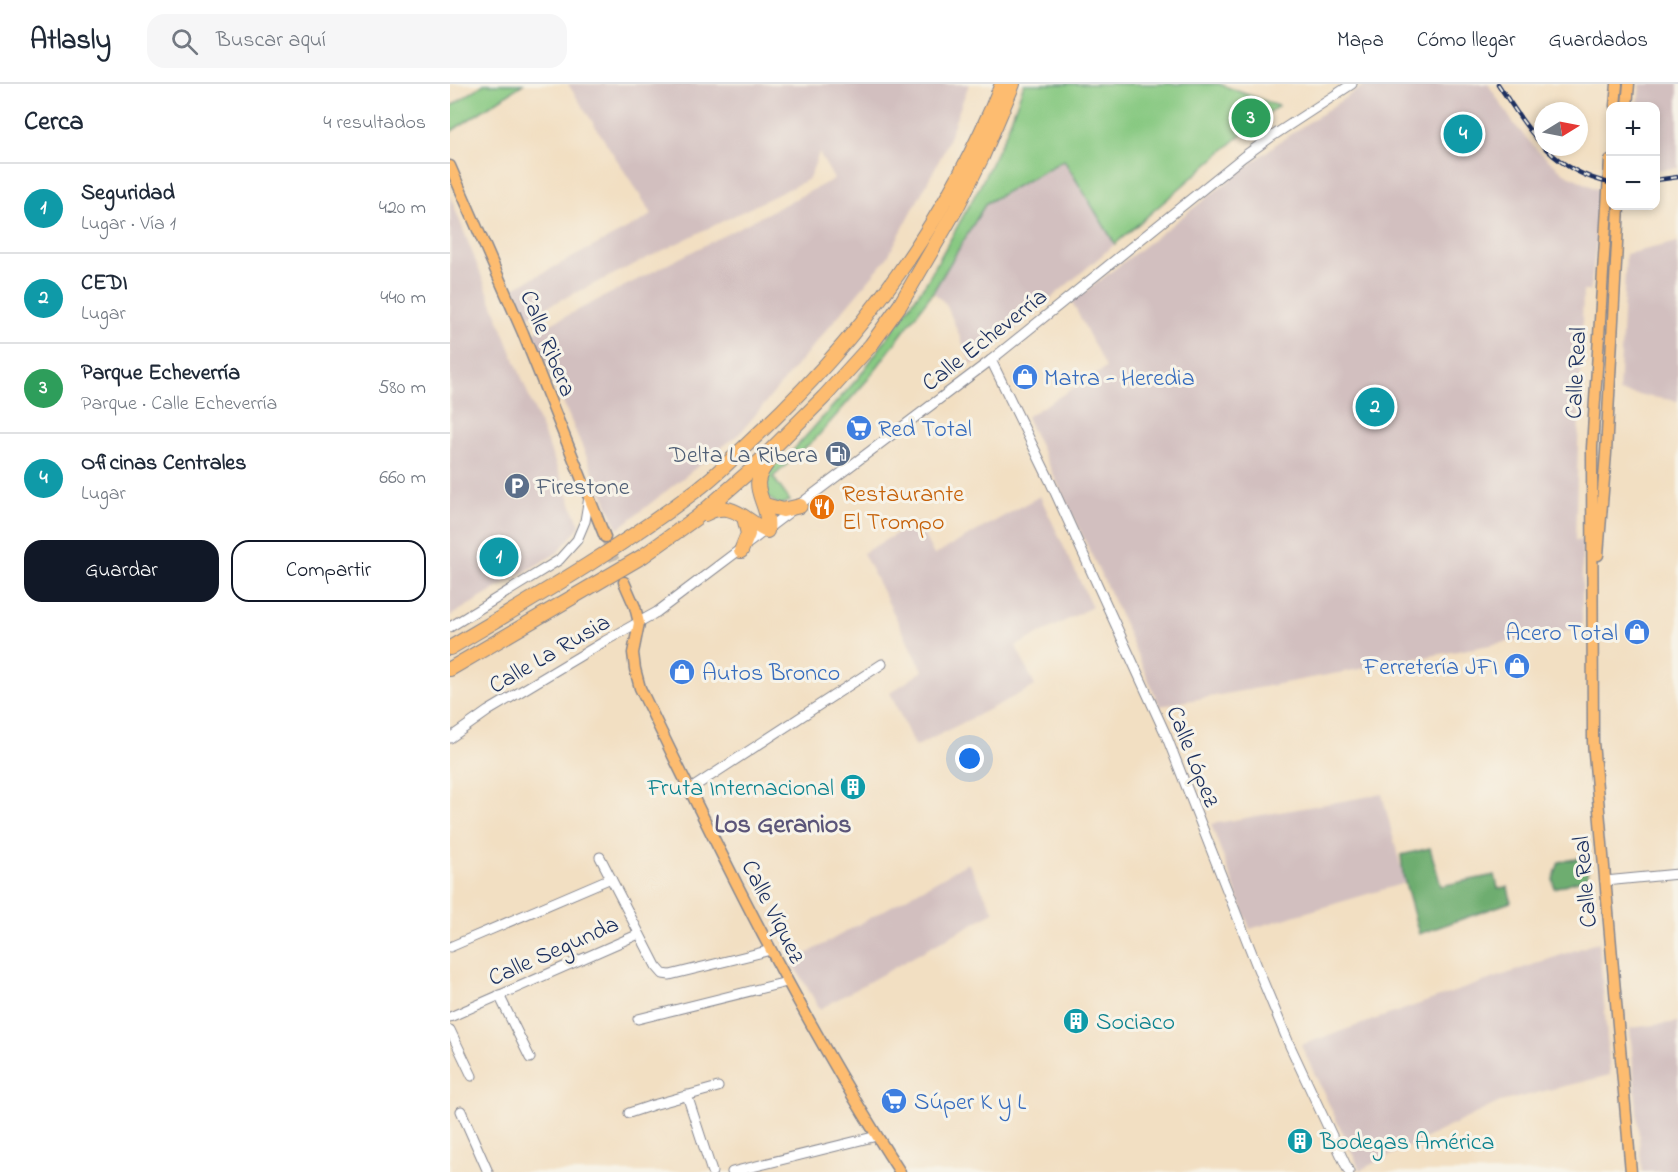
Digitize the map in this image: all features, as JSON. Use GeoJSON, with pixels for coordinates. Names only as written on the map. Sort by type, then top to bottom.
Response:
{"type":"FeatureCollection","features":[{"type":"Feature","properties":{"kind":"highway"},"geometry":{"type":"LineString","coordinates":[[450,648],[550,589],[656,520],[700,487],[811,383],[853,334],[948,200],[971,155],[1002,84]]}},
{"type":"Feature","properties":{"kind":"highway"},"geometry":{"type":"LineString","coordinates":[[450,669],[643,556],[696,518],[750,471],[824,397],[871,345],[900,305],[957,207],[986,148],[1013,84]]}},
{"type":"Feature","properties":{"kind":"highway"},"geometry":{"type":"LineString","coordinates":[[696,518],[719,508],[736,512],[767,531],[765,505],[757,490],[762,470],[784,447],[824,397]]}},
{"type":"Feature","properties":{"kind":"highway"},"geometry":{"type":"LineString","coordinates":[[765,505],[783,510],[800,506]]}},
{"type":"Feature","properties":{"kind":"highway"},"geometry":{"type":"LineString","coordinates":[[741,551],[748,534],[744,517]]}},
{"type":"Feature","properties":{"kind":"main road"},"geometry":{"type":"LineString","coordinates":[[1615,102],[1617,84]]}},
{"type":"Feature","properties":{"kind":"main road"},"geometry":{"type":"LineString","coordinates":[[1627,102],[1629,85]]}},
{"type":"Feature","properties":{"kind":"main road","name":"Calle Ribera"},"geometry":{"type":"LineString","coordinates":[[450,166],[523,333],[605,537]]}},
{"type":"Feature","properties":{"kind":"main road","name":"Calle Real"},"geometry":{"type":"LineString","coordinates":[[1608,210],[1592,448],[1593,742],[1630,1172]]}},
{"type":"Feature","properties":{"kind":"main road","name":"Calle Real"},"geometry":{"type":"LineString","coordinates":[[1593,588],[1604,486],[1618,210]]}},
{"type":"Feature","properties":{"kind":"main road"},"geometry":{"type":"LineString","coordinates":[[1604,486],[1597,457],[1592,448],[1608,418]]}},
{"type":"Feature","properties":{"kind":"main road"},"geometry":{"type":"LineString","coordinates":[[624,582],[639,623]]}},
{"type":"Feature","properties":{"kind":"main road","name":"Calle Víquez"},"geometry":{"type":"LineString","coordinates":[[639,623],[633,653],[640,688],[786,981],[900,1172]]}},
{"type":"Feature","properties":{"kind":"street","name":"Calle Echeverría"},"geometry":{"type":"LineString","coordinates":[[639,623],[741,551],[991,360],[1243,157],[1352,84]]}},
{"type":"Feature","properties":{"kind":"street","name":"Calle López"},"geometry":{"type":"LineString","coordinates":[[991,360],[1049,479],[1166,735],[1290,1046],[1349,1172]]}},
{"type":"Feature","properties":{"kind":"street"},"geometry":{"type":"LineString","coordinates":[[450,627],[559,560],[577,540],[585,521],[589,497]]}},
{"type":"Feature","properties":{"kind":"street","name":"Calle La Rusia"},"geometry":{"type":"LineString","coordinates":[[450,738],[488,711],[639,623]]}},
{"type":"Feature","properties":{"kind":"street"},"geometry":{"type":"LineString","coordinates":[[689,790],[882,664]]}},
{"type":"Feature","properties":{"kind":"street"},"geometry":{"type":"LineString","coordinates":[[600,857],[656,966],[663,974],[670,975],[771,950]]}},
{"type":"Feature","properties":{"kind":"street"},"geometry":{"type":"LineString","coordinates":[[1605,881],[1678,874]]}},
{"type":"Feature","properties":{"kind":"street"},"geometry":{"type":"LineString","coordinates":[[450,947],[611,878]]}},
{"type":"Feature","properties":{"kind":"street","name":"Calle Segunda"},"geometry":{"type":"LineString","coordinates":[[450,1017],[639,934]]}},
{"type":"Feature","properties":{"kind":"street"},"geometry":{"type":"LineString","coordinates":[[638,1019],[778,985],[786,981]]}},
{"type":"Feature","properties":{"kind":"street"},"geometry":{"type":"LineString","coordinates":[[500,995],[530,1058]]}},
{"type":"Feature","properties":{"kind":"street"},"geometry":{"type":"LineString","coordinates":[[450,1030],[472,1076]]}},
{"type":"Feature","properties":{"kind":"street"},"geometry":{"type":"LineString","coordinates":[[629,1113],[718,1087]]}},
{"type":"Feature","properties":{"kind":"street"},"geometry":{"type":"LineString","coordinates":[[687,1095],[712,1172]]}},
{"type":"Feature","properties":{"kind":"street"},"geometry":{"type":"LineString","coordinates":[[460,1111],[488,1172]]}},
{"type":"Feature","properties":{"kind":"street"},"geometry":{"type":"LineString","coordinates":[[732,1172],[877,1136]]}},
{"type":"Feature","properties":{"kind":"shaded area"},"geometry":{"type":"Polygon","coordinates":[[[568,84],[969,84],[944,151],[887,258],[740,433],[618,529],[533,333],[834,179],[819,153],[809,179],[524,318],[514,288],[652,214],[568,84]]]}},
{"type":"Feature","properties":{"kind":"shaded area"},"geometry":{"type":"Polygon","coordinates":[[[1366,84],[1488,84],[1514,124],[1534,146],[1534,156],[1544,156],[1564,173],[1603,192],[1590,291],[1583,291],[1575,541],[1582,540],[1582,628],[1160,706],[1117,608],[1026,417],[1106,368],[1072,302],[1279,142],[1366,84]]]}},
{"type":"Feature","properties":{"kind":"shaded area"},"geometry":{"type":"Polygon","coordinates":[[[1640,84],[1678,84],[1678,168],[1660,170],[1660,102],[1638,102],[1640,84]]]}},
{"type":"Feature","properties":{"kind":"shaded area"},"geometry":{"type":"Polygon","coordinates":[[[1064,160],[1115,244],[972,365],[946,304],[933,292],[986,203],[1064,160]]]}},
{"type":"Feature","properties":{"kind":"shaded area"},"geometry":{"type":"Polygon","coordinates":[[[450,196],[580,526],[557,553],[450,616],[450,196]]]}},
{"type":"Feature","properties":{"kind":"shaded area"},"geometry":{"type":"Polygon","coordinates":[[[1678,242],[1678,401],[1619,392],[1626,254],[1678,242]]]}},
{"type":"Feature","properties":{"kind":"shaded area"},"geometry":{"type":"Polygon","coordinates":[[[1040,496],[1092,607],[1016,646],[1035,686],[915,747],[890,693],[923,671],[863,553],[917,522],[934,555],[1040,496]]]}},
{"type":"Feature","properties":{"kind":"shaded area"},"geometry":{"type":"Polygon","coordinates":[[[1382,794],[1405,883],[1250,929],[1211,824],[1382,794]]]}},
{"type":"Feature","properties":{"kind":"shaded area"},"geometry":{"type":"Polygon","coordinates":[[[968,863],[994,912],[820,1009],[792,962],[968,863]]]}},
{"type":"Feature","properties":{"kind":"shaded area"},"geometry":{"type":"Polygon","coordinates":[[[1599,942],[1610,1075],[1500,1102],[1360,1170],[1301,1045],[1599,942]]]}},
{"type":"Feature","properties":{"kind":"shaded area"},"geometry":{"type":"Polygon","coordinates":[[[1678,1022],[1678,1172],[1642,1172],[1630,1028],[1678,1022]]]}},
{"type":"Feature","properties":{"kind":"green space"},"geometry":{"type":"Polygon","coordinates":[[[484,84],[523,84],[450,132],[450,107],[484,84]]]}},
{"type":"Feature","properties":{"kind":"green space"},"geometry":{"type":"Polygon","coordinates":[[[1024,84],[1219,84],[1278,106],[1248,129],[1115,244],[1064,160],[986,203],[933,292],[869,378],[817,437],[773,477],[790,501],[780,505],[774,502],[765,493],[764,473],[771,465],[789,455],[859,377],[926,283],[980,186],[1006,133],[1024,84]]]}},
{"type":"Feature","properties":{"kind":"green space"},"geometry":{"type":"Polygon","coordinates":[[[1430,848],[1441,886],[1495,875],[1498,888],[1508,887],[1511,902],[1419,934],[1403,875],[1401,855],[1430,848]]]}},
{"type":"Feature","properties":{"kind":"green space"},"geometry":{"type":"Polygon","coordinates":[[[1586,857],[1588,878],[1554,888],[1553,879],[1559,862],[1586,857]]]}},
{"type":"Feature","properties":{"kind":"tunnel"},"geometry":{"type":"LineString","coordinates":[[605,537],[621,576]]}},
{"type":"Feature","properties":{"kind":"railway"},"geometry":{"type":"LineString","coordinates":[[1498,84],[1543,146],[1572,169],[1606,182]]}},
{"type":"Feature","properties":{"kind":"railway"},"geometry":{"type":"LineString","coordinates":[[1660,179],[1678,177]]}},
{"type":"Feature","properties":{"kind":"place","name":"Parque Echeverría"},"geometry":{"type":"Point","coordinates":[1251,118]}},
{"type":"Feature","properties":{"kind":"place","name":"Oficinas Centrales"},"geometry":{"type":"Point","coordinates":[1463,134]}},
{"type":"Feature","properties":{"kind":"place","name":"Matra - Heredia"},"geometry":{"type":"Point","coordinates":[1025,377]}},
{"type":"Feature","properties":{"kind":"place","name":"CEDI"},"geometry":{"type":"Point","coordinates":[1375,407]}},
{"type":"Feature","properties":{"kind":"place","name":"Red Total"},"geometry":{"type":"Point","coordinates":[859,428]}},
{"type":"Feature","properties":{"kind":"place","name":"Delta La Ribera"},"geometry":{"type":"Point","coordinates":[838,454]}},
{"type":"Feature","properties":{"kind":"place","name":"Firestone"},"geometry":{"type":"Point","coordinates":[517,486]}},
{"type":"Feature","properties":{"kind":"place","name":"Restaurante El Trompo"},"geometry":{"type":"Point","coordinates":[822,507]}},
{"type":"Feature","properties":{"kind":"place","name":"Seguridad"},"geometry":{"type":"Point","coordinates":[499,557]}},
{"type":"Feature","properties":{"kind":"place","name":"Acero Total"},"geometry":{"type":"Point","coordinates":[1637,632]}},
{"type":"Feature","properties":{"kind":"place","name":"Ferretería JFI"},"geometry":{"type":"Point","coordinates":[1517,666]}},
{"type":"Feature","properties":{"kind":"place","name":"Autos Bronco"},"geometry":{"type":"Point","coordinates":[682,672]}},
{"type":"Feature","properties":{"kind":"place","name":"Fruta Internacional"},"geometry":{"type":"Point","coordinates":[853,787]}},
{"type":"Feature","properties":{"kind":"place","name":"Sociaco"},"geometry":{"type":"Point","coordinates":[1076,1021]}},
{"type":"Feature","properties":{"kind":"place","name":"Súper K y L"},"geometry":{"type":"Point","coordinates":[894,1101]}},
{"type":"Feature","properties":{"kind":"place","name":"Bodegas América"},"geometry":{"type":"Point","coordinates":[1300,1141]}},
{"type":"Feature","properties":{"kind":"district","name":"Los Geranios"},"geometry":{"type":"Point","coordinates":[783,823]}}]}
